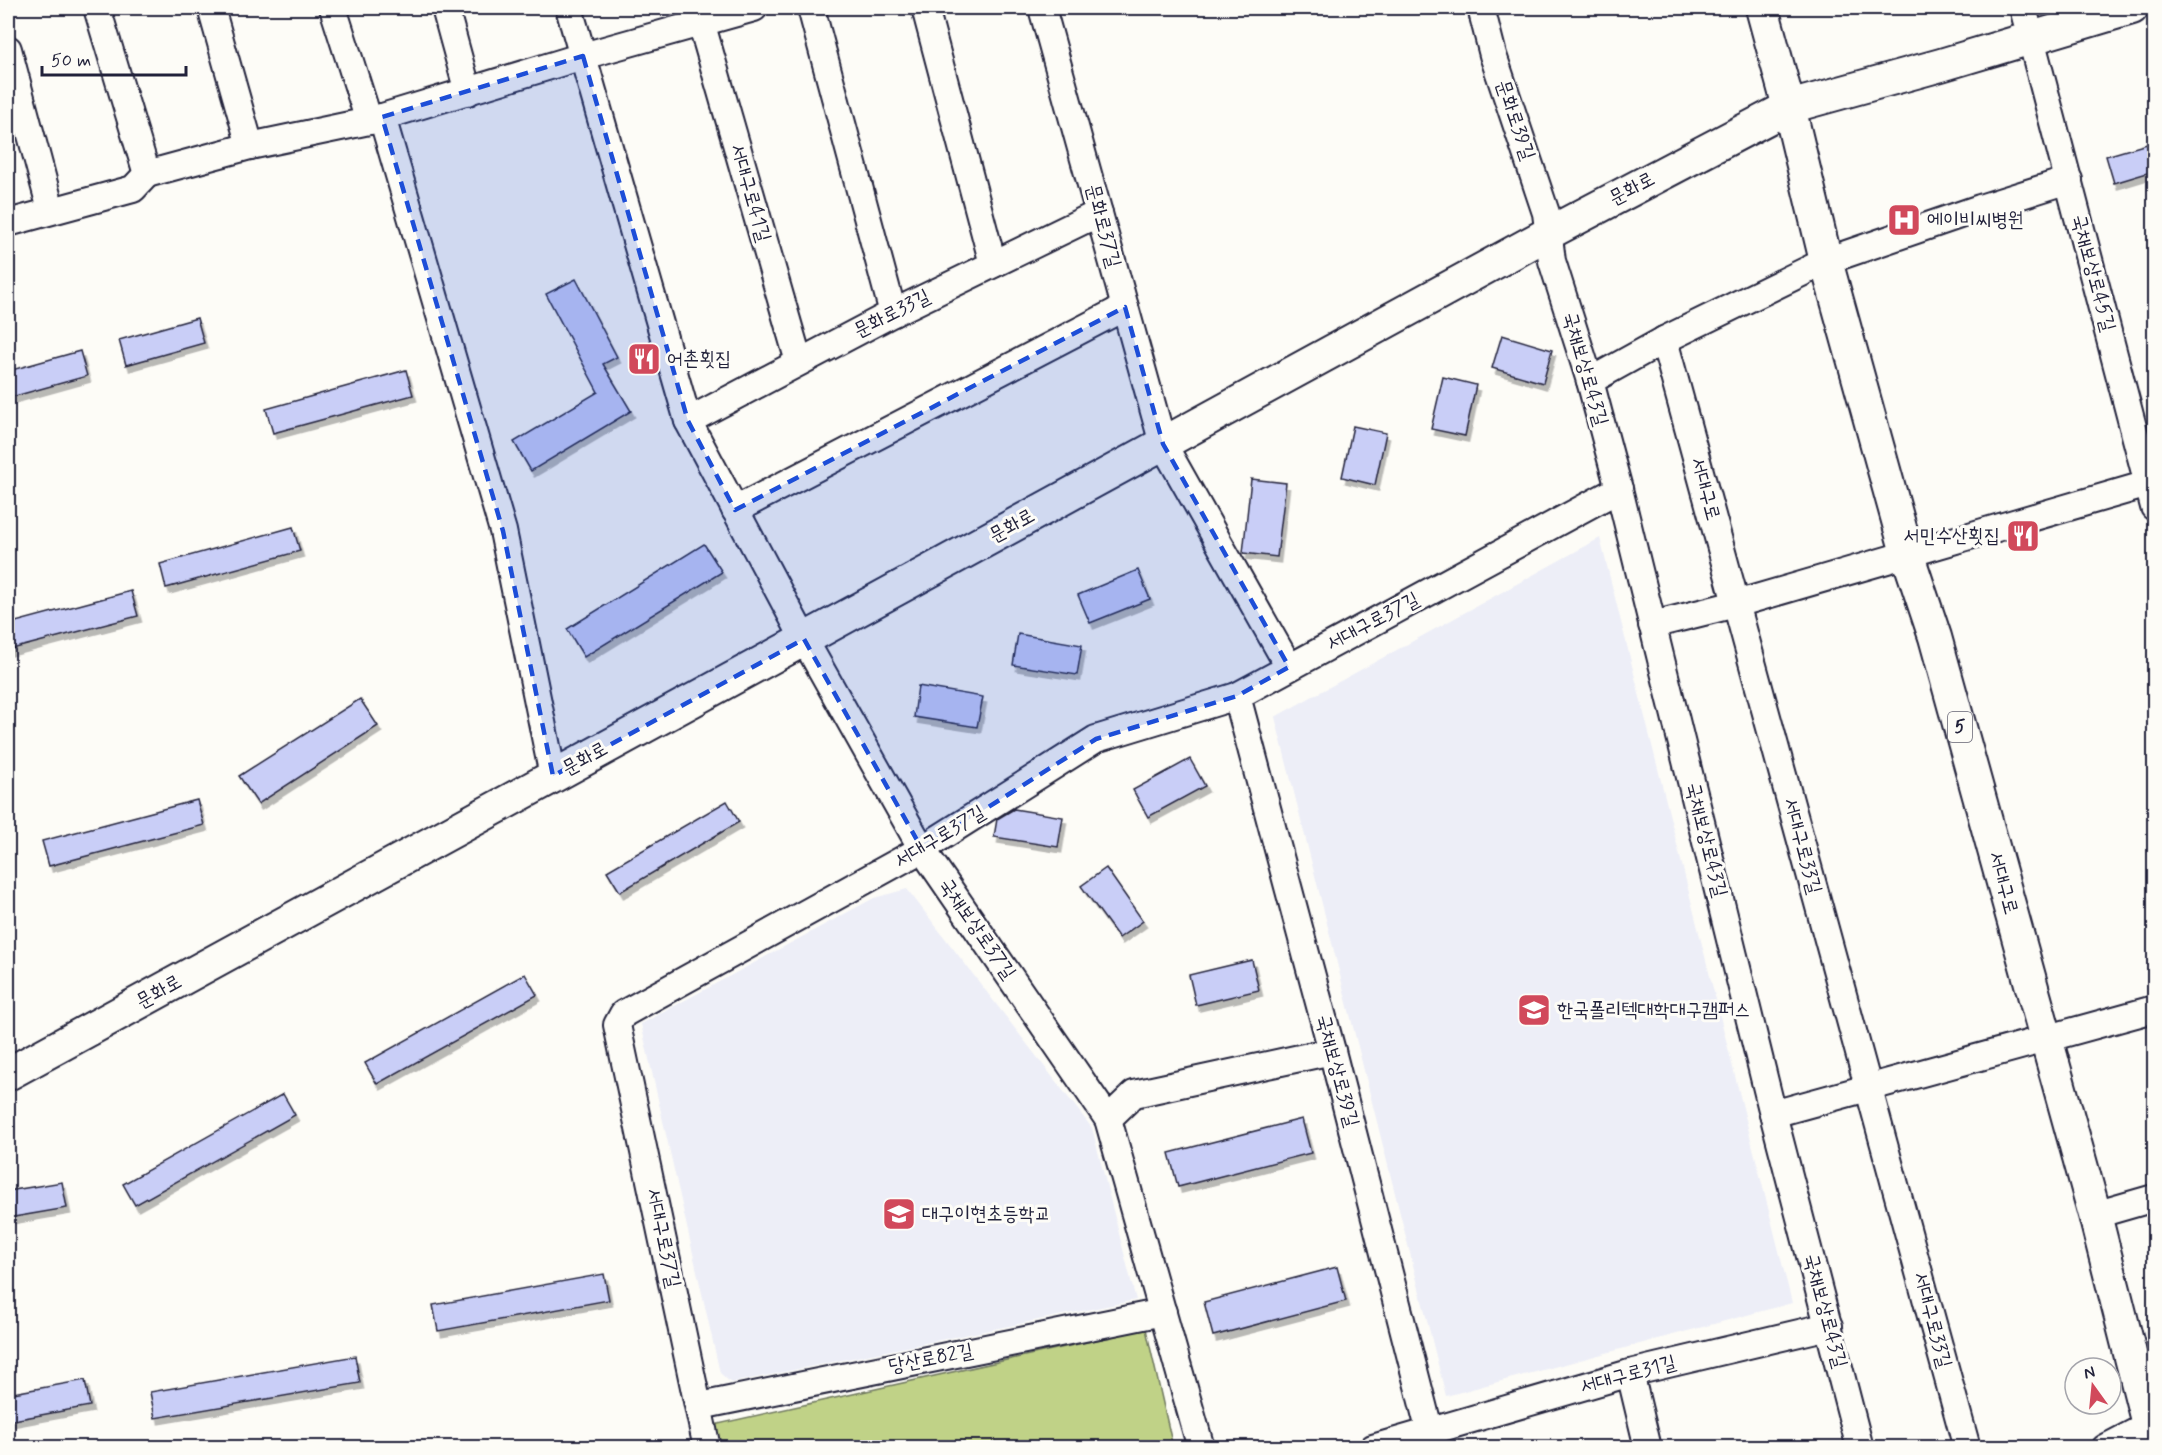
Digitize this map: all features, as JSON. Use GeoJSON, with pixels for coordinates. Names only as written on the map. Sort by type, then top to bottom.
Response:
{"type":"FeatureCollection","features":[{"type":"Feature","properties":{"kind":"main road","name":"서대구로"},"geometry":{"type":"LineString","coordinates":[[1762,8],[1789,107],[1826,261],[1906,553],[1935,637],[2095,1215],[2152,1436]]}},
{"type":"Feature","properties":{"kind":"main road","name":"문화로"},"geometry":{"type":"LineString","coordinates":[[8,1074],[1549,233],[1789,107],[2132,8]]}},
{"type":"Feature","properties":{"kind":"street"},"geometry":{"type":"LineString","coordinates":[[97,8],[147,174]]}},
{"type":"Feature","properties":{"kind":"street"},"geometry":{"type":"LineString","coordinates":[[211,8],[250,146]]}},
{"type":"Feature","properties":{"kind":"street"},"geometry":{"type":"LineString","coordinates":[[333,8],[375,119],[503,531],[553,776]]}},
{"type":"Feature","properties":{"kind":"street"},"geometry":{"type":"LineString","coordinates":[[445,8],[468,92]]}},
{"type":"Feature","properties":{"kind":"street"},"geometry":{"type":"LineString","coordinates":[[569,8],[688,421],[804,639]]}},
{"type":"Feature","properties":{"kind":"street"},"geometry":{"type":"LineString","coordinates":[[8,223],[133,189],[147,174],[250,146],[375,119],[583,56],[699,15],[753,8]]}},
{"type":"Feature","properties":{"kind":"street"},"geometry":{"type":"LineString","coordinates":[[811,8],[893,313]]}},
{"type":"Feature","properties":{"kind":"street"},"geometry":{"type":"LineString","coordinates":[[924,8],[993,264]]}},
{"type":"Feature","properties":{"kind":"street","name":"문화로37길"},"geometry":{"type":"LineString","coordinates":[[1042,8],[1163,444]]}},
{"type":"Feature","properties":{"kind":"street","name":"문화로39길"},"geometry":{"type":"LineString","coordinates":[[1481,8],[1493,55],[1546,213],[1549,233]]}},
{"type":"Feature","properties":{"kind":"street","name":"국채보상로45길"},"geometry":{"type":"LineString","coordinates":[[2023,8],[2151,496]]}},
{"type":"Feature","properties":{"kind":"street","name":"서대구로41길"},"geometry":{"type":"LineString","coordinates":[[699,15],[799,362]]}},
{"type":"Feature","properties":{"kind":"street"},"geometry":{"type":"LineString","coordinates":[[8,49],[51,210]]}},
{"type":"Feature","properties":{"kind":"street"},"geometry":{"type":"LineString","coordinates":[[1590,381],[1664,340],[1826,261],[2069,180]]}},
{"type":"Feature","properties":{"kind":"street","name":"문화로33길"},"geometry":{"type":"LineString","coordinates":[[688,421],[893,313],[1099,213]]}},
{"type":"Feature","properties":{"kind":"street","name":"국채보상로43길"},"geometry":{"type":"LineString","coordinates":[[1549,233],[1552,261],[1590,381],[1619,489],[1773,1114],[1860,1448]]}},
{"type":"Feature","properties":{"kind":"street"},"geometry":{"type":"LineString","coordinates":[[735,510],[1125,307]]}},
{"type":"Feature","properties":{"kind":"street","name":"서대구로"},"geometry":{"type":"LineString","coordinates":[[1664,340],[1736,604]]}},
{"type":"Feature","properties":{"kind":"street"},"geometry":{"type":"LineString","coordinates":[[1163,444],[1289,668]]}},
{"type":"Feature","properties":{"kind":"street","name":"서대구로37길"},"geometry":{"type":"LineString","coordinates":[[707,1448],[700,1406],[617,1024],[622,1014],[922,849],[1096,739],[1237,696],[1619,489]]}},
{"type":"Feature","properties":{"kind":"street"},"geometry":{"type":"LineString","coordinates":[[1652,626],[1736,604],[1906,553],[2151,496]]}},
{"type":"Feature","properties":{"kind":"street","name":"서대구로33길"},"geometry":{"type":"LineString","coordinates":[[1736,604],[1967,1448]]}},
{"type":"Feature","properties":{"kind":"street","name":"국채보상로37길"},"geometry":{"type":"LineString","coordinates":[[804,639],[922,849],[1108,1119],[1201,1448]]}},
{"type":"Feature","properties":{"kind":"street","name":"국채보상로39길"},"geometry":{"type":"LineString","coordinates":[[1237,696],[1332,1051],[1431,1439]]}},
{"type":"Feature","properties":{"kind":"street"},"geometry":{"type":"LineString","coordinates":[[1773,1114],[2154,1008]]}},
{"type":"Feature","properties":{"kind":"street"},"geometry":{"type":"LineString","coordinates":[[1108,1119],[1134,1094],[1332,1051]]}},
{"type":"Feature","properties":{"kind":"street"},"geometry":{"type":"LineString","coordinates":[[2095,1215],[2154,1198]]}},
{"type":"Feature","properties":{"kind":"street","name":"당산로82길"},"geometry":{"type":"LineString","coordinates":[[700,1406],[1163,1312]]}},
{"type":"Feature","properties":{"kind":"street","name":"서대구로31길"},"geometry":{"type":"LineString","coordinates":[[1372,1448],[1431,1439],[1630,1373],[1828,1326]]}},
{"type":"Feature","properties":{"kind":"street"},"geometry":{"type":"LineString","coordinates":[[1630,1373],[1648,1448]]}},
{"type":"Feature","properties":{"kind":"street"},"geometry":{"type":"LineString","coordinates":[[2105,1448],[2152,1436]]}},
{"type":"Feature","properties":{"kind":"highlighted area"},"geometry":{"type":"Polygon","coordinates":[[[583,56],[688,421],[735,510],[1125,307],[1163,444],[1289,667],[1237,696],[1096,739],[922,849],[804,639],[553,776],[503,531],[382,117],[583,56]]]}},
{"type":"Feature","properties":{"kind":"shaded area","name":"한국폴리텍대학대구캠퍼스"},"geometry":{"type":"Polygon","coordinates":[[[1600,538],[1792,1303],[1446,1396],[1275,717],[1600,538]]]}},
{"type":"Feature","properties":{"kind":"shaded area","name":"대구이현초등학교"},"geometry":{"type":"Polygon","coordinates":[[[907,889],[1092,1128],[1136,1300],[731,1383],[720,1373],[641,1024],[874,898],[907,889]]]}},
{"type":"Feature","properties":{"kind":"green space"},"geometry":{"type":"Polygon","coordinates":[[[1146,1329],[1173,1447],[713,1448],[709,1426],[1146,1329]]]}},
{"type":"Feature","properties":{"kind":"building"},"geometry":{"type":"Polygon","coordinates":[[[2154,142],[2154,171],[2114,183],[2106,156],[2154,142]]]}},
{"type":"Feature","properties":{"kind":"building"},"geometry":{"type":"Polygon","coordinates":[[[576,279],[617,357],[603,364],[631,411],[531,471],[514,442],[598,392],[546,294],[576,279]]]}},
{"type":"Feature","properties":{"kind":"building"},"geometry":{"type":"Polygon","coordinates":[[[197,318],[204,343],[126,365],[119,340],[197,318]]]}},
{"type":"Feature","properties":{"kind":"building"},"geometry":{"type":"Polygon","coordinates":[[[1502,335],[1552,350],[1543,383],[1492,368],[1502,335]]]}},
{"type":"Feature","properties":{"kind":"building"},"geometry":{"type":"Polygon","coordinates":[[[80,351],[87,376],[8,398],[8,371],[80,351]]]}},
{"type":"Feature","properties":{"kind":"building"},"geometry":{"type":"Polygon","coordinates":[[[406,370],[413,395],[273,433],[266,409],[406,370]]]}},
{"type":"Feature","properties":{"kind":"building"},"geometry":{"type":"Polygon","coordinates":[[[1443,377],[1476,385],[1465,436],[1431,429],[1443,377]]]}},
{"type":"Feature","properties":{"kind":"building"},"geometry":{"type":"Polygon","coordinates":[[[1353,426],[1386,433],[1375,485],[1342,477],[1353,426]]]}},
{"type":"Feature","properties":{"kind":"building"},"geometry":{"type":"Polygon","coordinates":[[[1251,479],[1286,483],[1277,557],[1243,553],[1251,479]]]}},
{"type":"Feature","properties":{"kind":"building"},"geometry":{"type":"Polygon","coordinates":[[[293,527],[300,551],[166,588],[160,564],[293,527]]]}},
{"type":"Feature","properties":{"kind":"building"},"geometry":{"type":"Polygon","coordinates":[[[704,544],[722,572],[584,657],[567,629],[704,544]]]}},
{"type":"Feature","properties":{"kind":"building"},"geometry":{"type":"Polygon","coordinates":[[[1138,570],[1150,599],[1090,623],[1078,595],[1138,570]]]}},
{"type":"Feature","properties":{"kind":"building"},"geometry":{"type":"Polygon","coordinates":[[[131,591],[138,616],[8,650],[8,624],[131,591]]]}},
{"type":"Feature","properties":{"kind":"building"},"geometry":{"type":"Polygon","coordinates":[[[1018,634],[1082,645],[1077,675],[1013,665],[1018,634]]]}},
{"type":"Feature","properties":{"kind":"building"},"geometry":{"type":"Polygon","coordinates":[[[918,686],[983,697],[977,727],[914,717],[918,686]]]}},
{"type":"Feature","properties":{"kind":"building"},"geometry":{"type":"Polygon","coordinates":[[[360,699],[378,726],[258,804],[239,776],[360,699]]]}},
{"type":"Feature","properties":{"kind":"building"},"geometry":{"type":"Polygon","coordinates":[[[1190,759],[1205,786],[1148,817],[1133,790],[1190,759]]]}},
{"type":"Feature","properties":{"kind":"building"},"geometry":{"type":"Polygon","coordinates":[[[197,800],[204,825],[49,866],[42,841],[197,800]]]}},
{"type":"Feature","properties":{"kind":"building"},"geometry":{"type":"Polygon","coordinates":[[[727,801],[739,822],[620,892],[607,871],[727,801]]]}},
{"type":"Feature","properties":{"kind":"building"},"geometry":{"type":"Polygon","coordinates":[[[1014,809],[1063,817],[1058,847],[994,837],[997,819],[1014,809]]]}},
{"type":"Feature","properties":{"kind":"building"},"geometry":{"type":"Polygon","coordinates":[[[1106,868],[1143,921],[1119,938],[1081,886],[1106,868]]]}},
{"type":"Feature","properties":{"kind":"building"},"geometry":{"type":"Polygon","coordinates":[[[1252,960],[1259,990],[1196,1005],[1189,975],[1252,960]]]}},
{"type":"Feature","properties":{"kind":"building"},"geometry":{"type":"Polygon","coordinates":[[[525,974],[537,995],[377,1084],[365,1063],[525,974]]]}},
{"type":"Feature","properties":{"kind":"building"},"geometry":{"type":"Polygon","coordinates":[[[283,1094],[295,1115],[135,1205],[123,1184],[283,1094]]]}},
{"type":"Feature","properties":{"kind":"building"},"geometry":{"type":"Polygon","coordinates":[[[1302,1119],[1311,1153],[1178,1187],[1169,1153],[1302,1119]]]}},
{"type":"Feature","properties":{"kind":"building"},"geometry":{"type":"Polygon","coordinates":[[[62,1182],[67,1208],[8,1218],[8,1191],[62,1182]]]}},
{"type":"Feature","properties":{"kind":"building"},"geometry":{"type":"Polygon","coordinates":[[[1337,1267],[1346,1301],[1213,1336],[1204,1302],[1337,1267]]]}},
{"type":"Feature","properties":{"kind":"building"},"geometry":{"type":"Polygon","coordinates":[[[604,1274],[609,1300],[438,1331],[433,1305],[604,1274]]]}},
{"type":"Feature","properties":{"kind":"building"},"geometry":{"type":"Polygon","coordinates":[[[355,1356],[360,1383],[155,1418],[150,1392],[355,1356]]]}},
{"type":"Feature","properties":{"kind":"building"},"geometry":{"type":"Polygon","coordinates":[[[85,1380],[90,1406],[8,1421],[8,1394],[85,1380]]]}},
{"type":"Feature","properties":{"kind":"place","name":"에이비씨병원"},"geometry":{"type":"Point","coordinates":[1904,220]}},
{"type":"Feature","properties":{"kind":"place","name":"어촌횟집"},"geometry":{"type":"Point","coordinates":[644,359]}},
{"type":"Feature","properties":{"kind":"place","name":"서민수산횟집"},"geometry":{"type":"Point","coordinates":[2023,536]}},
{"type":"Feature","properties":{"kind":"place","name":"한국폴리텍대학대구캠퍼스"},"geometry":{"type":"Point","coordinates":[1534,1010]}},
{"type":"Feature","properties":{"kind":"place","name":"대구이현초등학교"},"geometry":{"type":"Point","coordinates":[899,1214]}}]}
